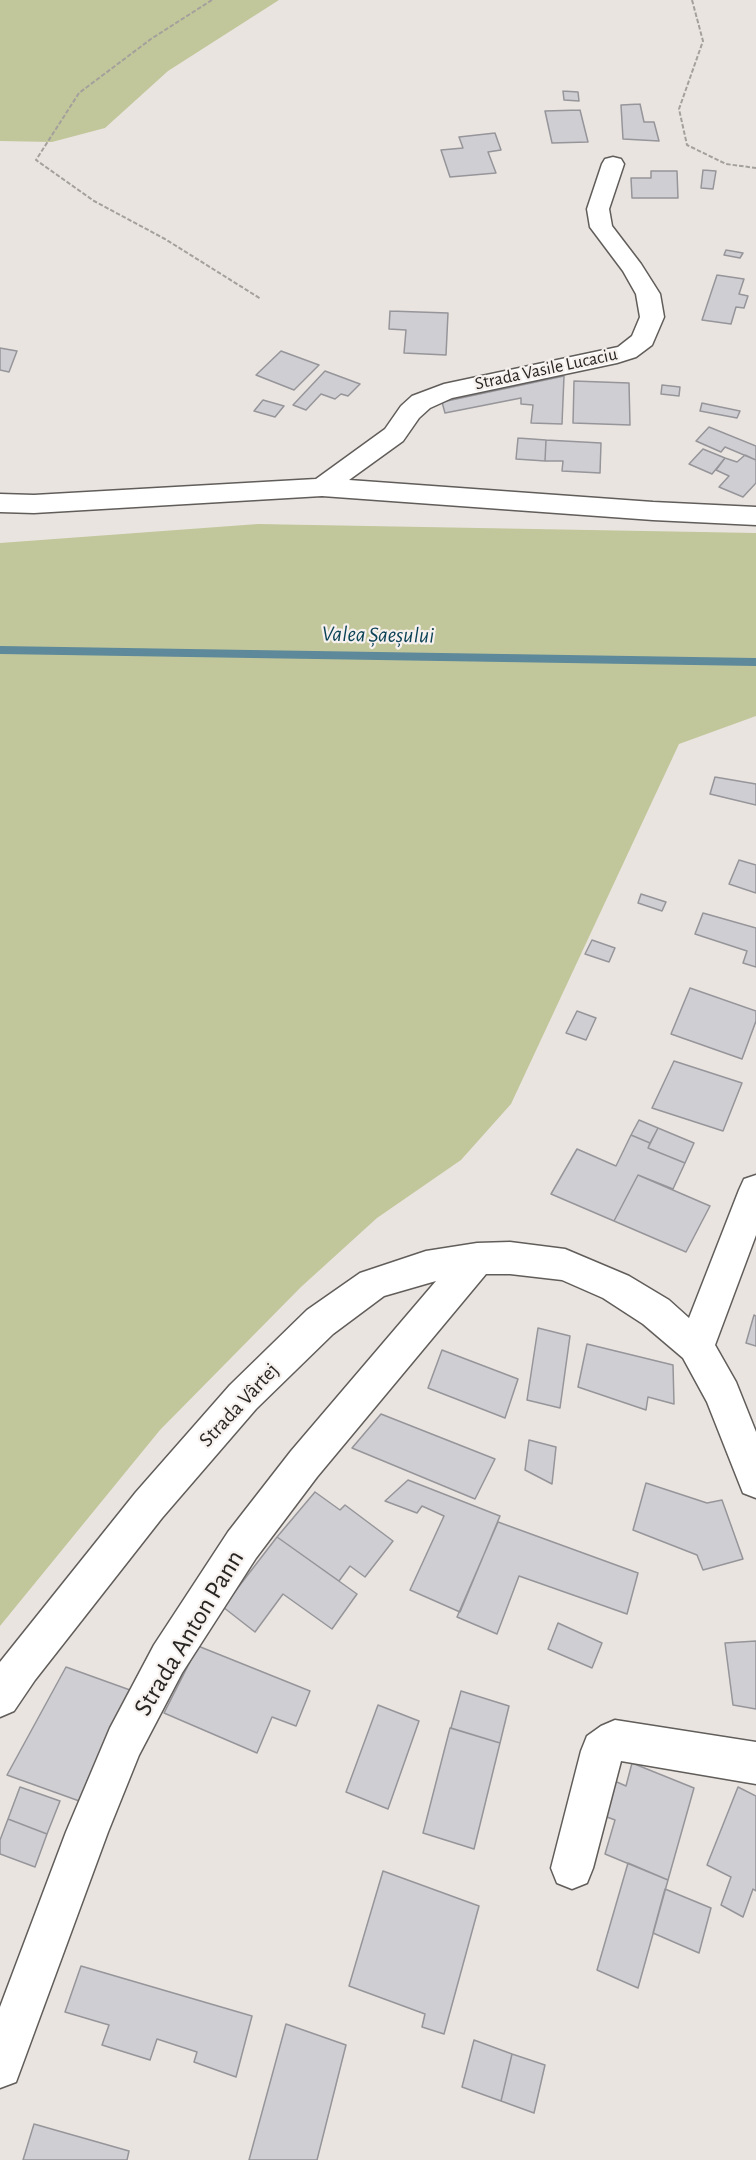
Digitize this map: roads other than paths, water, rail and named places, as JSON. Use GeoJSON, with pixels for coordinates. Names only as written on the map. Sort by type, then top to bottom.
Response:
{"type":"FeatureCollection","features":[{"type":"Feature","properties":{"kind":"street","name":"Strada Vasile Lucaciu"},"geometry":{"type":"LineString","coordinates":[[322,487],[394,435],[410,412],[422,402],[444,392],[507,377],[608,358],[627,352],[643,340],[652,317],[648,294],[633,269],[601,227],[598,209],[613,164]]}},
{"type":"Feature","properties":{"kind":"street"},"geometry":{"type":"LineString","coordinates":[[0,503],[34,504],[322,487],[756,516]]}},
{"type":"Feature","properties":{"kind":"street"},"geometry":{"type":"LineString","coordinates":[[756,1190],[696,1346],[723,1394],[756,1480]]}},
{"type":"Feature","properties":{"kind":"street","name":"Strada Vârtej"},"geometry":{"type":"LineString","coordinates":[[0,1697],[21,1666],[149,1505],[243,1396],[320,1322],[373,1284],[426,1267],[477,1259],[510,1258],[565,1265],[616,1287],[656,1312],[696,1346]]}},
{"type":"Feature","properties":{"kind":"street","name":"Strada Anton Pann"},"geometry":{"type":"LineString","coordinates":[[0,2066],[87,1832],[120,1752],[168,1659],[242,1545],[304,1464],[477,1259]]}},
{"type":"Feature","properties":{"kind":"street"},"geometry":{"type":"LineString","coordinates":[[572,1868],[602,1751],[615,1740],[756,1763]]}},
{"type":"Feature","properties":{"kind":"waterway","name":"Valea Șaeșului"},"geometry":{"type":"LineString","coordinates":[[0,650],[756,662]]}}]}
